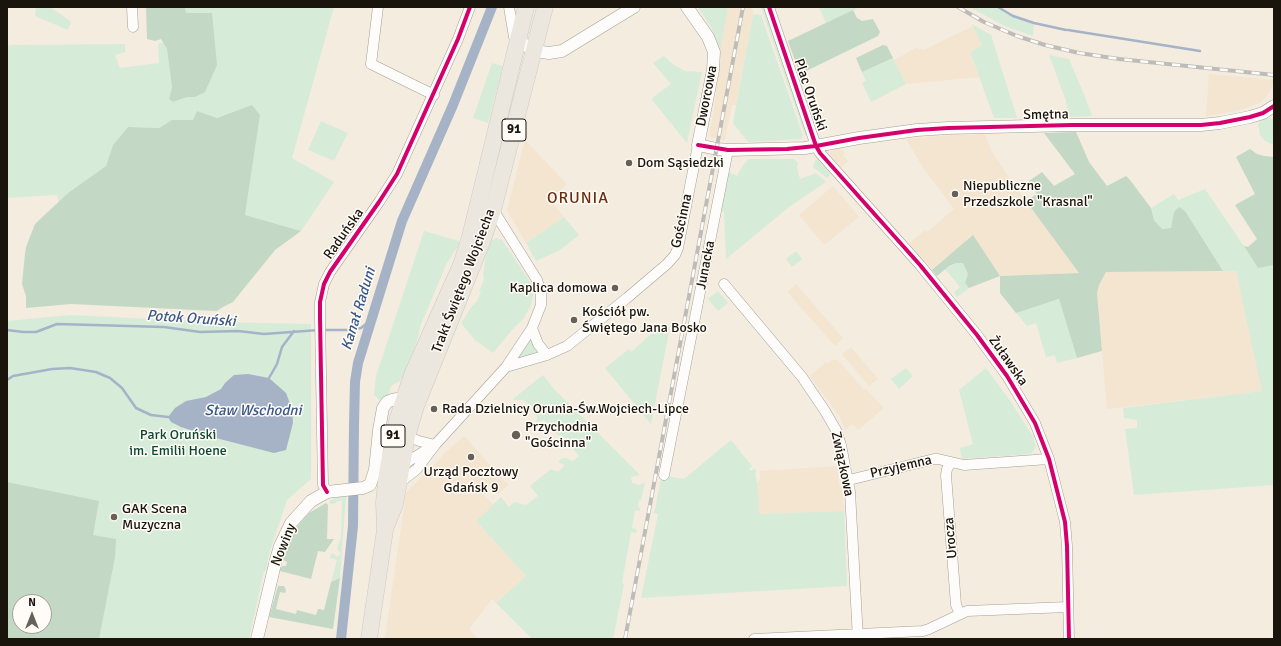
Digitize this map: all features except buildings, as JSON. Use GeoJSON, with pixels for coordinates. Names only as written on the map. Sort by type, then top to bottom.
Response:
{"type":"FeatureCollection","features":[{"type":"Feature","properties":{"kind":"main road","name":"Trakt Świętego Wojciecha"},"geometry":{"type":"LineString","coordinates":[[395,474],[407,436],[409,403],[422,352],[460,265],[470,237],[526,7]]}},
{"type":"Feature","properties":{"kind":"main road","name":"Trakt Świętego Wojciecha"},"geometry":{"type":"LineString","coordinates":[[370,639],[385,530],[395,504],[395,474],[392,442],[485,234],[493,210],[545,7]]}},
{"type":"Feature","properties":{"kind":"street"},"geometry":{"type":"LineString","coordinates":[[132,7],[132,27]]}},
{"type":"Feature","properties":{"kind":"street"},"geometry":{"type":"LineString","coordinates":[[378,7],[371,64],[434,94]]}},
{"type":"Feature","properties":{"kind":"street","name":"Raduńska"},"geometry":{"type":"LineString","coordinates":[[327,492],[323,485],[320,336],[320,302],[324,284],[330,272],[397,174],[434,94],[470,7]]}},
{"type":"Feature","properties":{"kind":"street"},"geometry":{"type":"LineString","coordinates":[[509,7],[514,37],[534,51],[548,53],[562,51],[634,7]]}},
{"type":"Feature","properties":{"kind":"street","name":"Dworcowa"},"geometry":{"type":"LineString","coordinates":[[687,7],[708,37],[714,52],[713,70],[698,145]]}},
{"type":"Feature","properties":{"kind":"street","name":"Plac Oruński"},"geometry":{"type":"LineString","coordinates":[[698,145],[728,150],[787,149],[816,146],[769,7]]}},
{"type":"Feature","properties":{"kind":"street"},"geometry":{"type":"LineString","coordinates":[[513,63],[534,51]]}},
{"type":"Feature","properties":{"kind":"street","name":"Smętna"},"geometry":{"type":"LineString","coordinates":[[816,146],[917,130],[948,128],[1072,125],[1201,125],[1250,117],[1263,113],[1274,106]]}},
{"type":"Feature","properties":{"kind":"street","name":"Gościnna"},"geometry":{"type":"LineString","coordinates":[[506,367],[547,355],[567,346],[667,264],[675,255],[678,248],[698,145]]}},
{"type":"Feature","properties":{"kind":"street","name":"Żuławska"},"geometry":{"type":"LineString","coordinates":[[816,146],[843,179],[920,266],[977,335],[1007,376],[1030,414],[1039,432],[1049,459],[1065,522],[1069,639]]}},
{"type":"Feature","properties":{"kind":"street","name":"Junacka"},"geometry":{"type":"LineString","coordinates":[[664,475],[728,150]]}},
{"type":"Feature","properties":{"kind":"street"},"geometry":{"type":"LineString","coordinates":[[395,474],[417,469],[435,445],[506,367],[532,328],[541,305],[541,292],[537,280],[481,192]]}},
{"type":"Feature","properties":{"kind":"street"},"geometry":{"type":"LineString","coordinates":[[485,234],[504,227]]}},
{"type":"Feature","properties":{"kind":"street","name":"Związkowa"},"geometry":{"type":"LineString","coordinates":[[724,284],[802,377],[832,421],[840,440],[849,480],[858,636]]}},
{"type":"Feature","properties":{"kind":"street"},"geometry":{"type":"LineString","coordinates":[[532,328],[538,344],[547,355]]}},
{"type":"Feature","properties":{"kind":"street","name":"Nowiny"},"geometry":{"type":"LineString","coordinates":[[257,639],[276,560],[291,523],[306,506],[327,492],[341,489],[363,488],[370,485],[373,480],[383,408],[387,402],[392,400],[409,403]]}},
{"type":"Feature","properties":{"kind":"street"},"geometry":{"type":"LineString","coordinates":[[407,436],[435,445]]}},
{"type":"Feature","properties":{"kind":"street"},"geometry":{"type":"LineString","coordinates":[[395,474],[435,445]]}},
{"type":"Feature","properties":{"kind":"street","name":"Przyjemna"},"geometry":{"type":"LineString","coordinates":[[849,480],[934,459],[964,465],[1049,459]]}},
{"type":"Feature","properties":{"kind":"street","name":"Urocza"},"geometry":{"type":"LineString","coordinates":[[950,462],[946,475],[956,605],[960,614]]}},
{"type":"Feature","properties":{"kind":"street"},"geometry":{"type":"LineString","coordinates":[[754,639],[858,636],[923,631],[960,614],[971,611],[1068,607]]}},
{"type":"Feature","properties":{"kind":"shaded area"},"geometry":{"type":"Polygon","coordinates":[[[728,7],[752,7],[753,12],[736,105],[732,105],[725,140],[709,137],[721,55],[720,49],[728,7]]]}},
{"type":"Feature","properties":{"kind":"shaded area"},"geometry":{"type":"Polygon","coordinates":[[[973,26],[982,45],[970,52],[979,77],[906,84],[894,60],[916,48],[924,50],[973,26]]]}},
{"type":"Feature","properties":{"kind":"shaded area"},"geometry":{"type":"Polygon","coordinates":[[[1209,74],[1274,80],[1274,83],[1267,96],[1260,103],[1236,111],[1206,116],[1209,74]]]}},
{"type":"Feature","properties":{"kind":"shaded area"},"geometry":{"type":"Polygon","coordinates":[[[985,134],[991,150],[1012,182],[1079,273],[1000,276],[946,258],[933,270],[909,243],[925,230],[927,232],[954,209],[922,166],[906,139],[985,134]]]}},
{"type":"Feature","properties":{"kind":"shaded area"},"geometry":{"type":"Polygon","coordinates":[[[525,140],[567,184],[550,200],[564,217],[526,243],[507,210],[525,140]]]}},
{"type":"Feature","properties":{"kind":"shaded area"},"geometry":{"type":"Polygon","coordinates":[[[841,148],[845,153],[843,155],[848,161],[841,168],[838,162],[836,163],[829,153],[830,151],[841,148]]]}},
{"type":"Feature","properties":{"kind":"shaded area"},"geometry":{"type":"Polygon","coordinates":[[[833,186],[859,217],[824,245],[799,215],[833,186]]]}},
{"type":"Feature","properties":{"kind":"shaded area"},"geometry":{"type":"Polygon","coordinates":[[[1236,271],[1263,391],[1107,409],[1097,293],[1099,285],[1106,272],[1236,271]]]}},
{"type":"Feature","properties":{"kind":"shaded area"},"geometry":{"type":"Polygon","coordinates":[[[796,284],[843,338],[835,346],[787,292],[796,284]]]}},
{"type":"Feature","properties":{"kind":"shaded area"},"geometry":{"type":"Polygon","coordinates":[[[851,347],[878,379],[869,386],[842,354],[851,347]]]}},
{"type":"Feature","properties":{"kind":"shaded area"},"geometry":{"type":"Polygon","coordinates":[[[832,360],[838,360],[864,390],[866,389],[884,408],[858,430],[853,424],[845,430],[840,417],[810,376],[826,362],[828,363],[832,360]]]}},
{"type":"Feature","properties":{"kind":"shaded area"},"geometry":{"type":"Polygon","coordinates":[[[464,436],[508,485],[498,494],[489,485],[481,492],[493,505],[476,521],[526,576],[496,603],[492,599],[469,629],[478,639],[385,639],[406,493],[464,436]]]}},
{"type":"Feature","properties":{"kind":"shaded area"},"geometry":{"type":"Polygon","coordinates":[[[837,466],[839,484],[842,488],[844,511],[758,514],[757,483],[760,479],[760,471],[837,466]]]}},
{"type":"Feature","properties":{"kind":"green space"},"geometry":{"type":"Polygon","coordinates":[[[36,7],[49,7],[59,13],[71,22],[68,30],[35,16],[36,7]]]}},
{"type":"Feature","properties":{"kind":"green space"},"geometry":{"type":"Polygon","coordinates":[[[146,7],[185,7],[186,13],[212,13],[217,65],[205,92],[195,97],[187,97],[173,102],[169,99],[172,87],[167,49],[161,39],[155,41],[147,39],[146,7]]]}},
{"type":"Feature","properties":{"kind":"green space"},"geometry":{"type":"Polygon","coordinates":[[[185,7],[334,7],[292,158],[334,182],[301,231],[245,215],[260,115],[252,105],[217,118],[197,111],[193,120],[172,120],[159,128],[128,127],[113,145],[106,166],[68,193],[59,202],[57,195],[7,198],[7,46],[125,44],[125,52],[115,55],[120,68],[159,63],[158,44],[163,42],[167,49],[172,87],[169,99],[173,102],[187,97],[195,97],[185,7]]]}},
{"type":"Feature","properties":{"kind":"green space"},"geometry":{"type":"Polygon","coordinates":[[[698,7],[728,7],[720,52],[712,29],[698,7]]]}},
{"type":"Feature","properties":{"kind":"green space"},"geometry":{"type":"Polygon","coordinates":[[[761,7],[765,7],[809,135],[805,135],[761,7]]]}},
{"type":"Feature","properties":{"kind":"green space"},"geometry":{"type":"Polygon","coordinates":[[[819,7],[860,7],[826,23],[819,7]]]}},
{"type":"Feature","properties":{"kind":"green space"},"geometry":{"type":"Polygon","coordinates":[[[969,7],[998,7],[1013,16],[1034,23],[1033,36],[1005,26],[969,7]]]}},
{"type":"Feature","properties":{"kind":"green space"},"geometry":{"type":"Polygon","coordinates":[[[853,10],[857,18],[862,21],[873,19],[880,32],[878,36],[800,74],[788,41],[853,10]]]}},
{"type":"Feature","properties":{"kind":"green space"},"geometry":{"type":"Polygon","coordinates":[[[753,14],[761,15],[803,136],[801,139],[748,142],[733,123],[753,14]]]}},
{"type":"Feature","properties":{"kind":"green space"},"geometry":{"type":"Polygon","coordinates":[[[972,24],[991,35],[1017,118],[994,118],[970,52],[982,45],[972,24]]]}},
{"type":"Feature","properties":{"kind":"green space"},"geometry":{"type":"Polygon","coordinates":[[[883,45],[887,46],[893,58],[862,72],[856,58],[883,45]]]}},
{"type":"Feature","properties":{"kind":"green space"},"geometry":{"type":"Polygon","coordinates":[[[1049,55],[1069,59],[1092,116],[1069,117],[1066,101],[1049,55]]]}},
{"type":"Feature","properties":{"kind":"green space"},"geometry":{"type":"Polygon","coordinates":[[[664,56],[674,65],[685,71],[702,72],[687,143],[652,100],[652,98],[671,84],[653,63],[664,56]]]}},
{"type":"Feature","properties":{"kind":"green space"},"geometry":{"type":"Polygon","coordinates":[[[893,58],[906,84],[871,102],[862,83],[866,81],[862,72],[893,58]]]}},
{"type":"Feature","properties":{"kind":"green space"},"geometry":{"type":"Polygon","coordinates":[[[492,63],[503,66],[488,123],[473,118],[492,63]]]}},
{"type":"Feature","properties":{"kind":"green space"},"geometry":{"type":"Polygon","coordinates":[[[252,105],[260,115],[245,215],[301,231],[275,250],[233,302],[217,311],[71,304],[26,308],[26,296],[22,284],[25,254],[26,247],[35,224],[68,193],[106,166],[113,145],[128,127],[159,128],[172,120],[193,120],[197,111],[217,118],[252,105]]]}},
{"type":"Feature","properties":{"kind":"green space"},"geometry":{"type":"Polygon","coordinates":[[[1274,118],[1274,143],[1271,144],[1265,141],[1260,135],[1258,124],[1263,119],[1274,118]]]}},
{"type":"Feature","properties":{"kind":"green space"},"geometry":{"type":"Polygon","coordinates":[[[321,121],[348,133],[334,161],[308,150],[321,121]]]}},
{"type":"Feature","properties":{"kind":"green space"},"geometry":{"type":"Polygon","coordinates":[[[1076,132],[1089,162],[1107,186],[1126,176],[1151,208],[1154,220],[1162,229],[1171,228],[1174,212],[1179,207],[1185,211],[1223,271],[1106,272],[1099,285],[1097,293],[1102,351],[1077,358],[1059,299],[1016,313],[1000,293],[1000,276],[1079,273],[1026,201],[1037,194],[1029,181],[1042,172],[1054,186],[1075,174],[1044,133],[1076,132]]]}},
{"type":"Feature","properties":{"kind":"green space"},"geometry":{"type":"Polygon","coordinates":[[[1250,149],[1257,154],[1274,157],[1274,265],[1258,268],[1244,246],[1248,247],[1257,239],[1235,205],[1255,194],[1236,157],[1250,149]]]}},
{"type":"Feature","properties":{"kind":"green space"},"geometry":{"type":"Polygon","coordinates":[[[749,159],[794,159],[798,163],[797,167],[800,179],[816,173],[826,182],[789,207],[726,259],[724,212],[718,209],[726,170],[737,176],[743,165],[749,159]]]}},
{"type":"Feature","properties":{"kind":"green space"},"geometry":{"type":"Polygon","coordinates":[[[817,159],[830,173],[827,178],[813,167],[817,159]]]}},
{"type":"Feature","properties":{"kind":"green space"},"geometry":{"type":"Polygon","coordinates":[[[1205,189],[1258,267],[1274,265],[1274,485],[1134,495],[1125,429],[1137,428],[1137,420],[1124,418],[1123,408],[1262,391],[1236,271],[1223,271],[1185,211],[1180,208],[1174,212],[1171,228],[1162,229],[1154,220],[1151,208],[1174,194],[1178,200],[1205,189]]]}},
{"type":"Feature","properties":{"kind":"green space"},"geometry":{"type":"Polygon","coordinates":[[[564,217],[579,235],[560,250],[536,261],[526,243],[564,217]]]}},
{"type":"Feature","properties":{"kind":"green space"},"geometry":{"type":"Polygon","coordinates":[[[424,231],[459,241],[459,245],[447,263],[421,324],[417,341],[405,373],[400,381],[392,385],[389,396],[379,400],[374,395],[376,376],[424,231]]]}},
{"type":"Feature","properties":{"kind":"green space"},"geometry":{"type":"Polygon","coordinates":[[[973,235],[1000,276],[969,288],[965,283],[968,274],[963,263],[956,263],[949,266],[937,276],[932,270],[973,235]]]}},
{"type":"Feature","properties":{"kind":"green space"},"geometry":{"type":"Polygon","coordinates":[[[496,238],[502,240],[532,285],[533,295],[531,305],[524,318],[493,353],[475,340],[461,323],[477,301],[481,292],[479,291],[484,280],[483,274],[486,255],[491,241],[496,238]]]}},
{"type":"Feature","properties":{"kind":"green space"},"geometry":{"type":"Polygon","coordinates":[[[796,251],[802,259],[792,267],[786,259],[796,251]]]}},
{"type":"Feature","properties":{"kind":"green space"},"geometry":{"type":"Polygon","coordinates":[[[956,263],[963,263],[968,274],[965,283],[969,288],[957,297],[954,292],[960,287],[945,269],[956,263]]]}},
{"type":"Feature","properties":{"kind":"green space"},"geometry":{"type":"Polygon","coordinates":[[[718,291],[728,303],[718,311],[708,299],[718,291]]]}},
{"type":"Feature","properties":{"kind":"green space"},"geometry":{"type":"Polygon","coordinates":[[[1059,299],[1077,358],[1057,363],[1055,355],[1046,357],[1036,323],[1027,326],[1016,313],[1059,299]]]}},
{"type":"Feature","properties":{"kind":"green space","name":"Park Oruński im. Emilii Hoene"},"geometry":{"type":"Polygon","coordinates":[[[70,315],[217,322],[311,324],[311,479],[287,500],[269,554],[266,571],[264,571],[249,639],[7,639],[7,321],[70,315]]]}},
{"type":"Feature","properties":{"kind":"green space"},"geometry":{"type":"Polygon","coordinates":[[[659,327],[670,327],[651,424],[605,368],[629,349],[631,352],[659,327]]]}},
{"type":"Feature","properties":{"kind":"green space"},"geometry":{"type":"Polygon","coordinates":[[[531,338],[538,352],[513,361],[531,338]]]}},
{"type":"Feature","properties":{"kind":"green space"},"geometry":{"type":"Polygon","coordinates":[[[906,368],[913,376],[899,389],[891,379],[906,368]]]}},
{"type":"Feature","properties":{"kind":"green space"},"geometry":{"type":"Polygon","coordinates":[[[986,368],[1011,402],[1032,435],[1036,447],[1031,454],[962,459],[960,448],[973,444],[959,390],[986,368]]]}},
{"type":"Feature","properties":{"kind":"green space"},"geometry":{"type":"Polygon","coordinates":[[[543,375],[554,389],[640,475],[631,477],[632,483],[639,485],[645,482],[641,500],[639,500],[638,506],[640,511],[635,510],[632,528],[637,529],[636,533],[631,532],[622,583],[624,584],[613,639],[532,639],[496,603],[526,576],[476,521],[501,497],[509,507],[514,502],[526,505],[538,496],[530,486],[551,469],[558,472],[565,465],[558,462],[561,459],[566,458],[573,461],[579,456],[561,435],[559,436],[544,420],[536,425],[537,417],[533,408],[529,404],[523,400],[513,399],[543,375]]]}},
{"type":"Feature","properties":{"kind":"green space"},"geometry":{"type":"Polygon","coordinates":[[[731,440],[752,466],[749,469],[751,471],[754,468],[757,472],[755,473],[759,514],[844,511],[847,586],[641,598],[658,514],[653,513],[655,510],[662,473],[667,476],[684,479],[731,440]]]}},
{"type":"Feature","properties":{"kind":"green space"},"geometry":{"type":"Polygon","coordinates":[[[7,482],[99,501],[93,535],[116,539],[115,557],[99,639],[7,639],[7,482]]]}},
{"type":"Feature","properties":{"kind":"green space"},"geometry":{"type":"Polygon","coordinates":[[[341,495],[346,495],[340,578],[331,582],[337,560],[330,558],[331,554],[333,553],[337,557],[341,554],[337,549],[341,537],[342,501],[337,501],[336,503],[331,504],[329,501],[341,495]]]}},
{"type":"Feature","properties":{"kind":"green space"},"geometry":{"type":"Polygon","coordinates":[[[326,503],[328,505],[327,539],[334,539],[325,552],[318,551],[311,579],[280,571],[282,566],[286,566],[287,562],[283,560],[290,539],[296,528],[309,513],[326,503]]]}},
{"type":"Feature","properties":{"kind":"green space"},"geometry":{"type":"Polygon","coordinates":[[[340,578],[333,629],[269,617],[278,586],[284,586],[286,590],[285,593],[280,592],[276,609],[296,614],[297,610],[316,615],[318,609],[324,610],[331,582],[340,578]]]}},
{"type":"Feature","properties":{"kind":"water","name":"Staw Wschodni"},"geometry":{"type":"Polygon","coordinates":[[[248,374],[269,378],[286,393],[292,409],[293,423],[286,450],[274,453],[212,437],[181,427],[171,422],[168,417],[175,408],[186,401],[206,397],[221,389],[234,375],[248,374]]]}},
{"type":"Feature","properties":{"kind":"waterway","name":"Kanał Raduni"},"geometry":{"type":"LineString","coordinates":[[341,639],[353,526],[355,382],[358,363],[402,221],[453,105],[492,7]]}},
{"type":"Feature","properties":{"kind":"waterway"},"geometry":{"type":"LineString","coordinates":[[998,7],[1013,16],[1034,23],[1066,30]]}},
{"type":"Feature","properties":{"kind":"waterway"},"geometry":{"type":"LineString","coordinates":[[1068,30],[1200,51]]}},
{"type":"Feature","properties":{"kind":"waterway","name":"Potok Oruński"},"geometry":{"type":"LineString","coordinates":[[324,330],[352,330],[361,328],[371,320]]}},
{"type":"Feature","properties":{"kind":"waterway","name":"Potok Oruński"},"geometry":{"type":"LineString","coordinates":[[7,330],[36,332],[57,324],[164,327],[200,332],[238,331],[264,334],[319,330]]}},
{"type":"Feature","properties":{"kind":"waterway"},"geometry":{"type":"LineString","coordinates":[[269,378],[277,364],[282,347],[294,331]]}},
{"type":"Feature","properties":{"kind":"waterway"},"geometry":{"type":"LineString","coordinates":[[7,380],[13,376],[52,369],[70,368],[96,372],[110,378],[122,388],[136,408],[151,415],[168,417]]}},
{"type":"Feature","properties":{"kind":"railway"},"geometry":{"type":"LineString","coordinates":[[625,639],[743,7]]}},
{"type":"Feature","properties":{"kind":"railway"},"geometry":{"type":"LineString","coordinates":[[958,7],[984,22],[1017,36],[1045,45],[1079,53],[1119,59],[1274,75]]}},
{"type":"Feature","properties":{"kind":"cycle path"},"geometry":{"type":"LineString","coordinates":[[327,492],[323,485],[320,318],[320,302],[324,284],[330,272],[397,174],[458,39],[470,7]]}},
{"type":"Feature","properties":{"kind":"cycle path"},"geometry":{"type":"LineString","coordinates":[[769,7],[816,146],[820,153],[920,265],[977,335],[1007,376],[1035,423],[1049,459],[1065,522],[1069,639]]}},
{"type":"Feature","properties":{"kind":"cycle path"},"geometry":{"type":"LineString","coordinates":[[698,145],[728,150],[787,149],[816,146],[917,130],[948,128],[1072,125],[1201,125],[1250,117],[1263,113],[1274,106]]}},
{"type":"Feature","properties":{"kind":"place","name":"Dom Sąsiedzki"},"geometry":{"type":"Point","coordinates":[629,163]}},
{"type":"Feature","properties":{"kind":"place","name":"Niepubliczne Przedszkole \"Krasnal\""},"geometry":{"type":"Point","coordinates":[955,194]}},
{"type":"Feature","properties":{"kind":"place","name":"Kaplica domowa"},"geometry":{"type":"Point","coordinates":[615,288]}},
{"type":"Feature","properties":{"kind":"place","name":"Kościół pw. Świętego Jana Bosko"},"geometry":{"type":"Point","coordinates":[574,320]}},
{"type":"Feature","properties":{"kind":"place","name":"Rada Dzielnicy Orunia-Św.Wojciech-Lipce"},"geometry":{"type":"Point","coordinates":[434,409]}},
{"type":"Feature","properties":{"kind":"place","name":"Przychodnia \"Gościnna\""},"geometry":{"type":"Point","coordinates":[516,435]}},
{"type":"Feature","properties":{"kind":"place","name":"Urząd Pocztowy Gdańsk 9"},"geometry":{"type":"Point","coordinates":[471,457]}},
{"type":"Feature","properties":{"kind":"place","name":"GAK Scena Muzyczna"},"geometry":{"type":"Point","coordinates":[114,517]}},
{"type":"Feature","properties":{"kind":"district","name":"ORUNIA"},"geometry":{"type":"Point","coordinates":[578,199]}}]}
